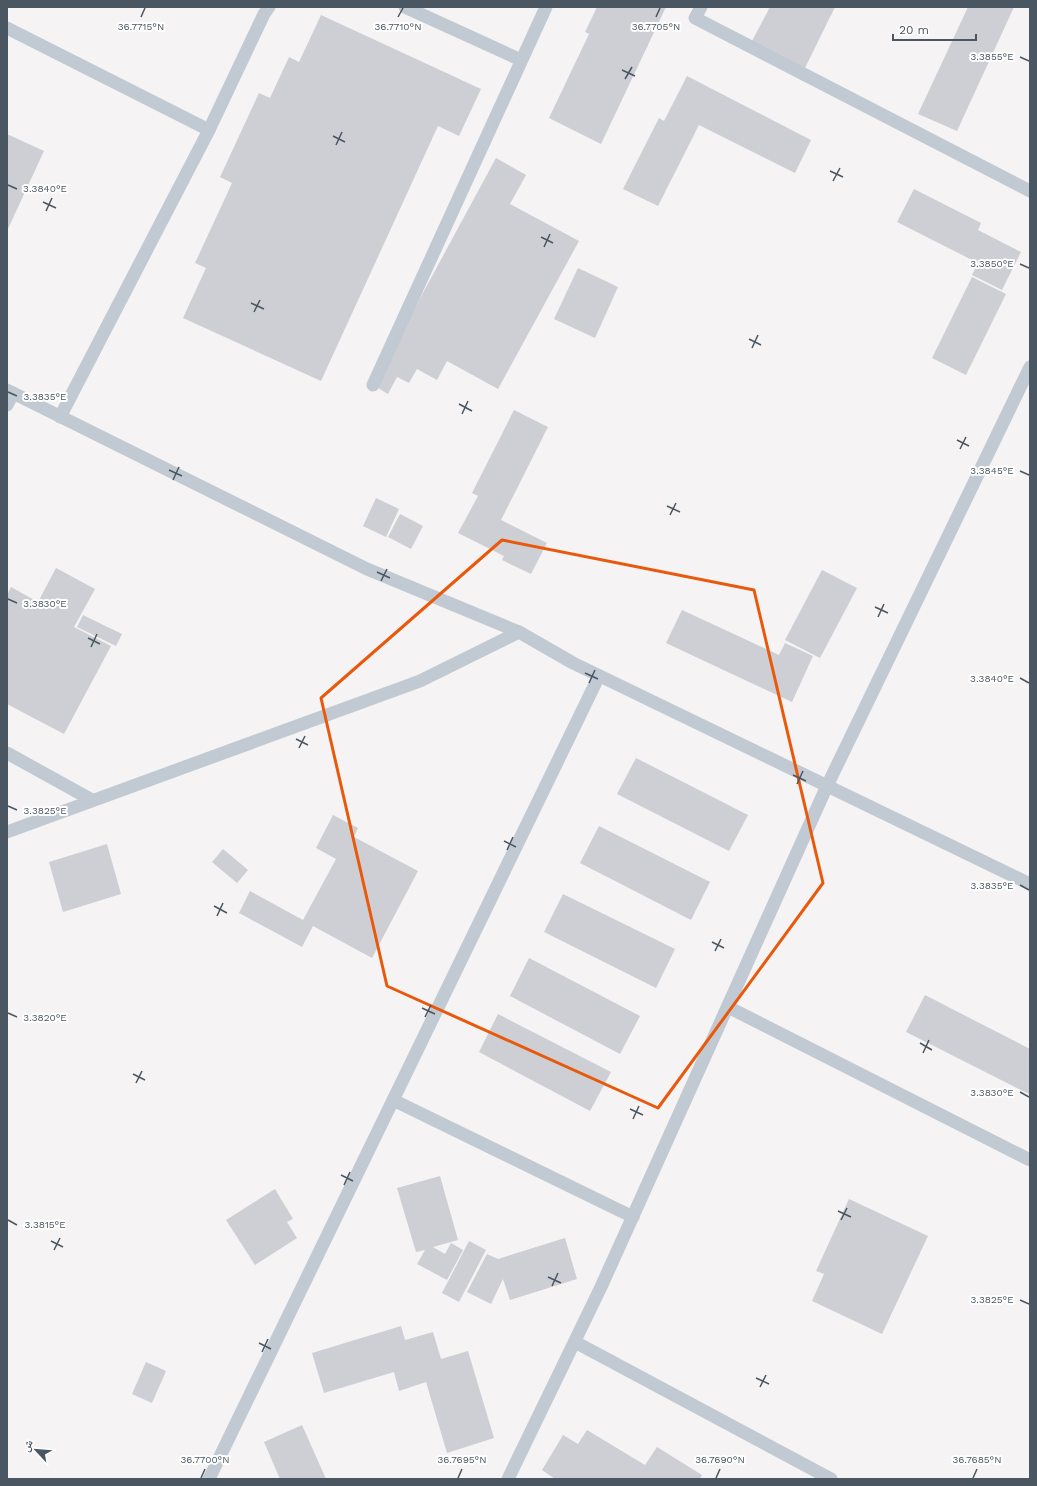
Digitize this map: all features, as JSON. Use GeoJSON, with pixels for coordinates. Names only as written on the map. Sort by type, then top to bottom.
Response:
{"type":"FeatureCollection","features":[{"type":"Feature","properties":{"kind":"lane"},"geometry":{"type":"LineString","coordinates":[[60,417],[209,130],[264,14],[269,7]]}},
{"type":"Feature","properties":{"kind":"lane"},"geometry":{"type":"LineString","coordinates":[[406,7],[521,60]]}},
{"type":"Feature","properties":{"kind":"lane"},"geometry":{"type":"LineString","coordinates":[[373,384],[546,7]]}},
{"type":"Feature","properties":{"kind":"lane"},"geometry":{"type":"LineString","coordinates":[[701,7],[695,18],[1030,191]]}},
{"type":"Feature","properties":{"kind":"lane"},"geometry":{"type":"LineString","coordinates":[[7,28],[209,130]]}},
{"type":"Feature","properties":{"kind":"lane"},"geometry":{"type":"LineString","coordinates":[[508,1479],[575,1342],[728,1007],[826,786],[1030,367]]}},
{"type":"Feature","properties":{"kind":"lane"},"geometry":{"type":"LineString","coordinates":[[7,405],[10,392],[367,569],[519,632],[573,663],[1030,884]]}},
{"type":"Feature","properties":{"kind":"lane"},"geometry":{"type":"LineString","coordinates":[[7,832],[420,681],[519,632]]}},
{"type":"Feature","properties":{"kind":"lane"},"geometry":{"type":"LineString","coordinates":[[209,1479],[600,676]]}},
{"type":"Feature","properties":{"kind":"lane"},"geometry":{"type":"LineString","coordinates":[[7,753],[92,800]]}},
{"type":"Feature","properties":{"kind":"lane"},"geometry":{"type":"LineString","coordinates":[[728,1007],[1030,1160]]}},
{"type":"Feature","properties":{"kind":"lane"},"geometry":{"type":"LineString","coordinates":[[393,1100],[632,1217]]}},
{"type":"Feature","properties":{"kind":"lane"},"geometry":{"type":"LineString","coordinates":[[575,1342],[831,1479]]}},
{"type":"Feature","properties":{"kind":"highlighted area"},"geometry":{"type":"Polygon","coordinates":[[[502,540],[754,590],[823,883],[658,1108],[387,986],[321,698],[502,540]]]}},
{"type":"Feature","properties":{"kind":"building"},"geometry":{"type":"Polygon","coordinates":[[[597,7],[666,7],[601,144],[549,118],[589,34],[585,32],[597,7]]]}},
{"type":"Feature","properties":{"kind":"building"},"geometry":{"type":"Polygon","coordinates":[[[770,7],[835,7],[804,70],[751,43],[770,7]]]}},
{"type":"Feature","properties":{"kind":"building"},"geometry":{"type":"Polygon","coordinates":[[[968,7],[1014,7],[957,131],[918,114],[968,7]]]}},
{"type":"Feature","properties":{"kind":"building"},"geometry":{"type":"Polygon","coordinates":[[[321,15],[481,89],[459,136],[438,126],[321,381],[183,318],[206,268],[195,263],[232,183],[220,177],[259,93],[270,98],[289,57],[299,62],[321,15]]]}},
{"type":"Feature","properties":{"kind":"building"},"geometry":{"type":"Polygon","coordinates":[[[687,76],[811,140],[795,173],[699,125],[658,206],[623,189],[659,118],[664,121],[687,76]]]}},
{"type":"Feature","properties":{"kind":"building"},"geometry":{"type":"Polygon","coordinates":[[[7,134],[44,151],[7,231],[7,134]]]}},
{"type":"Feature","properties":{"kind":"building"},"geometry":{"type":"Polygon","coordinates":[[[496,158],[526,175],[510,204],[579,241],[498,389],[447,361],[437,380],[417,369],[409,383],[397,377],[388,394],[373,385],[496,158]]]}},
{"type":"Feature","properties":{"kind":"building"},"geometry":{"type":"Polygon","coordinates":[[[914,189],[981,223],[978,230],[1021,252],[1002,290],[972,275],[978,263],[897,222],[914,189]]]}},
{"type":"Feature","properties":{"kind":"building"},"geometry":{"type":"Polygon","coordinates":[[[578,268],[618,287],[595,338],[554,319],[578,268]]]}},
{"type":"Feature","properties":{"kind":"building"},"geometry":{"type":"Polygon","coordinates":[[[972,277],[1006,294],[966,375],[932,358],[972,277]]]}},
{"type":"Feature","properties":{"kind":"building"},"geometry":{"type":"Polygon","coordinates":[[[514,410],[548,427],[501,520],[547,543],[531,574],[502,560],[504,556],[458,533],[478,496],[472,493],[514,410]]]}},
{"type":"Feature","properties":{"kind":"building"},"geometry":{"type":"Polygon","coordinates":[[[376,498],[399,509],[386,537],[363,526],[376,498]]]}},
{"type":"Feature","properties":{"kind":"building"},"geometry":{"type":"Polygon","coordinates":[[[400,514],[423,526],[411,549],[388,537],[400,514]]]}},
{"type":"Feature","properties":{"kind":"building"},"geometry":{"type":"Polygon","coordinates":[[[56,568],[95,589],[74,627],[111,646],[64,734],[7,704],[7,595],[11,587],[38,602],[56,568]]]}},
{"type":"Feature","properties":{"kind":"building"},"geometry":{"type":"Polygon","coordinates":[[[822,570],[857,588],[820,658],[785,640],[822,570]]]}},
{"type":"Feature","properties":{"kind":"building"},"geometry":{"type":"Polygon","coordinates":[[[682,610],[779,655],[785,643],[813,656],[792,702],[666,643],[682,610]]]}},
{"type":"Feature","properties":{"kind":"building"},"geometry":{"type":"Polygon","coordinates":[[[83,615],[122,634],[116,646],[77,627],[83,615]]]}},
{"type":"Feature","properties":{"kind":"building"},"geometry":{"type":"Polygon","coordinates":[[[636,758],[748,815],[729,851],[617,794],[636,758]]]}},
{"type":"Feature","properties":{"kind":"building"},"geometry":{"type":"Polygon","coordinates":[[[333,815],[358,828],[354,837],[418,871],[372,958],[313,926],[302,947],[239,913],[250,891],[303,920],[336,859],[316,848],[333,815]]]}},
{"type":"Feature","properties":{"kind":"building"},"geometry":{"type":"Polygon","coordinates":[[[599,826],[710,882],[691,920],[580,863],[599,826]]]}},
{"type":"Feature","properties":{"kind":"building"},"geometry":{"type":"Polygon","coordinates":[[[107,844],[121,894],[63,912],[49,862],[107,844]]]}},
{"type":"Feature","properties":{"kind":"building"},"geometry":{"type":"Polygon","coordinates":[[[223,849],[248,870],[237,883],[212,862],[223,849]]]}},
{"type":"Feature","properties":{"kind":"building"},"geometry":{"type":"Polygon","coordinates":[[[563,894],[675,949],[656,988],[544,932],[563,894]]]}},
{"type":"Feature","properties":{"kind":"building"},"geometry":{"type":"Polygon","coordinates":[[[529,958],[640,1016],[620,1054],[510,996],[529,958]]]}},
{"type":"Feature","properties":{"kind":"building"},"geometry":{"type":"Polygon","coordinates":[[[925,995],[1030,1049],[1029,1094],[906,1032],[925,995]]]}},
{"type":"Feature","properties":{"kind":"building"},"geometry":{"type":"Polygon","coordinates":[[[498,1014],[611,1072],[590,1111],[479,1052],[498,1014]]]}},
{"type":"Feature","properties":{"kind":"building"},"geometry":{"type":"Polygon","coordinates":[[[440,1176],[458,1240],[433,1247],[445,1254],[451,1243],[463,1250],[447,1280],[417,1264],[425,1250],[416,1252],[397,1188],[440,1176]]]}},
{"type":"Feature","properties":{"kind":"building"},"geometry":{"type":"Polygon","coordinates":[[[275,1189],[293,1219],[287,1222],[297,1238],[255,1265],[226,1220],[275,1189]]]}},
{"type":"Feature","properties":{"kind":"building"},"geometry":{"type":"Polygon","coordinates":[[[849,1199],[928,1236],[882,1334],[812,1301],[824,1274],[816,1271],[849,1199]]]}},
{"type":"Feature","properties":{"kind":"building"},"geometry":{"type":"Polygon","coordinates":[[[565,1238],[577,1279],[510,1300],[503,1279],[491,1304],[467,1292],[487,1254],[498,1259],[565,1238]]]}},
{"type":"Feature","properties":{"kind":"building"},"geometry":{"type":"Polygon","coordinates":[[[469,1241],[486,1250],[459,1302],[442,1293],[469,1241]]]}},
{"type":"Feature","properties":{"kind":"building"},"geometry":{"type":"Polygon","coordinates":[[[401,1326],[405,1340],[433,1332],[441,1359],[468,1351],[494,1438],[447,1453],[426,1382],[399,1391],[394,1372],[324,1393],[312,1353],[401,1326]]]}},
{"type":"Feature","properties":{"kind":"building"},"geometry":{"type":"Polygon","coordinates":[[[146,1362],[166,1371],[152,1403],[132,1394],[146,1362]]]}},
{"type":"Feature","properties":{"kind":"building"},"geometry":{"type":"Polygon","coordinates":[[[302,1425],[326,1479],[280,1479],[264,1442],[302,1425]]]}},
{"type":"Feature","properties":{"kind":"building"},"geometry":{"type":"Polygon","coordinates":[[[587,1430],[645,1465],[657,1447],[702,1475],[700,1479],[555,1479],[542,1470],[563,1435],[578,1444],[587,1430]]]}}]}
